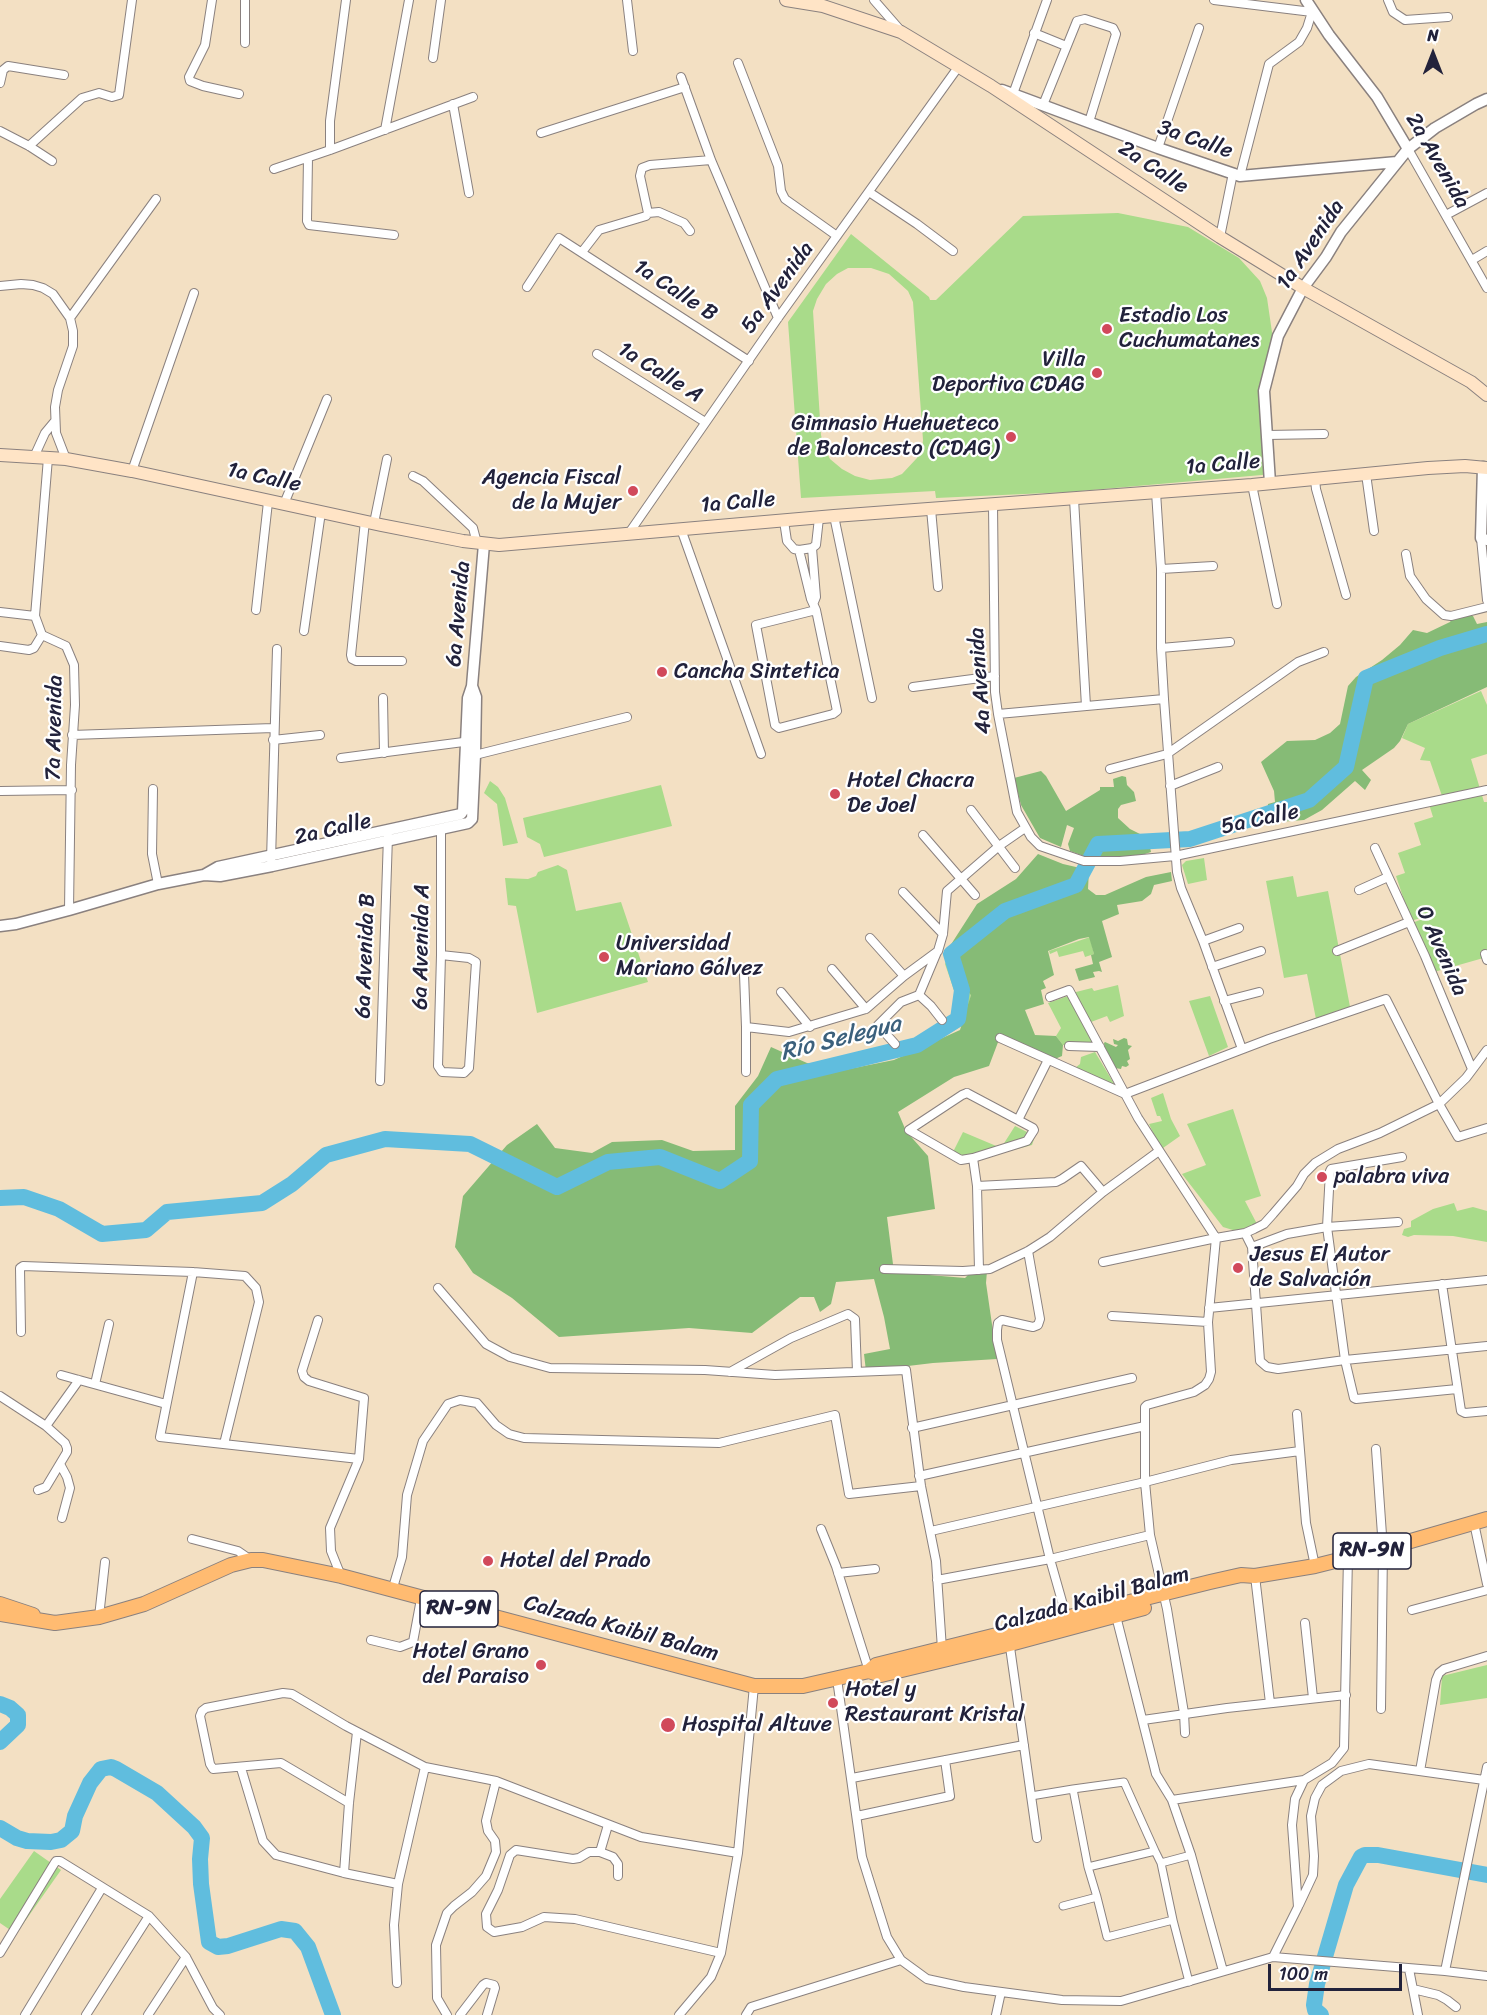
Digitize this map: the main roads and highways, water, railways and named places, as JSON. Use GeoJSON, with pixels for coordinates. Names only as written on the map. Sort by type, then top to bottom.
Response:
{"type":"FeatureCollection","features":[{"type":"Feature","properties":{"kind":"main road","name":"2a Calle"},"geometry":{"type":"LineString","coordinates":[[786,0],[823,6],[902,32],[959,66],[1220,237],[1303,288],[1471,382],[1487,395]]}},
{"type":"Feature","properties":{"kind":"main road","name":"1a Calle"},"geometry":{"type":"LineString","coordinates":[[0,455],[66,459],[132,471],[268,502],[481,544],[525,544],[834,516],[1449,467],[1485,467]]}},
{"type":"Feature","properties":{"kind":"main road","name":"Calzada Kaibil Balam"},"geometry":{"type":"LineString","coordinates":[[869,1671],[881,1675],[1009,1639],[1116,1616],[1164,1598],[1241,1575],[1255,1576],[1315,1566],[1481,1521]]}},
{"type":"Feature","properties":{"kind":"main road","name":"Calzada Kaibil Balam"},"geometry":{"type":"LineString","coordinates":[[0,1614],[55,1623],[99,1617],[144,1604],[219,1570],[251,1560],[263,1560],[341,1576],[754,1686],[803,1686],[869,1671],[876,1665],[942,1649],[1009,1639],[1067,1618],[1164,1598]]}},
{"type":"Feature","properties":{"kind":"main road","name":"Calzada Kaibil Balam"},"geometry":{"type":"LineString","coordinates":[[0,1604],[55,1623]]}},
{"type":"Feature","properties":{"kind":"waterway","name":"Río Selegua"},"geometry":{"type":"LineString","coordinates":[[0,1198],[24,1197],[59,1209],[102,1234],[146,1230],[167,1212],[262,1203],[292,1184],[326,1155],[385,1139],[470,1144],[557,1187],[608,1162],[660,1157],[720,1181],[750,1161],[751,1105],[777,1079],[917,1045],[958,1019],[962,990],[951,954],[1005,911],[1076,885],[1098,844],[1190,839],[1309,800],[1346,767],[1366,678],[1440,648],[1487,634]]}},
{"type":"Feature","properties":{"kind":"waterway","name":"Río Selegua"},"geometry":{"type":"LineString","coordinates":[[0,1704],[10,1708],[18,1715],[18,1725],[0,1742]]}},
{"type":"Feature","properties":{"kind":"waterway","name":"Río Selegua"},"geometry":{"type":"LineString","coordinates":[[0,1828],[27,1841],[61,1840],[72,1831],[75,1816],[90,1783],[101,1769],[111,1767],[116,1769],[157,1793],[194,1827],[202,1838],[201,1884],[209,1942],[218,1947],[228,1946],[281,1929],[295,1931],[308,1947],[333,2015]]}},
{"type":"Feature","properties":{"kind":"waterway","name":"Río Selegua"},"geometry":{"type":"LineString","coordinates":[[1321,2015],[1315,2010],[1314,2005],[1317,1984],[1346,1885],[1361,1857],[1378,1855],[1487,1875]]}},
{"type":"Feature","properties":{"kind":"place","name":"Estadio Los Cuchumatanes"},"geometry":{"type":"Point","coordinates":[1107,329]}},
{"type":"Feature","properties":{"kind":"place","name":"Villa Deportiva CDAG"},"geometry":{"type":"Point","coordinates":[1097,373]}},
{"type":"Feature","properties":{"kind":"place","name":"Gimnasio Huehueteco de Baloncesto (CDAG)"},"geometry":{"type":"Point","coordinates":[1011,437]}},
{"type":"Feature","properties":{"kind":"place","name":"Agencia Fiscal de la Mujer"},"geometry":{"type":"Point","coordinates":[633,491]}},
{"type":"Feature","properties":{"kind":"place","name":"Cancha Sintetica"},"geometry":{"type":"Point","coordinates":[662,672]}},
{"type":"Feature","properties":{"kind":"place","name":"Hotel Chacra De Joel"},"geometry":{"type":"Point","coordinates":[835,794]}},
{"type":"Feature","properties":{"kind":"place","name":"Universidad Mariano Gálvez"},"geometry":{"type":"Point","coordinates":[604,957]}},
{"type":"Feature","properties":{"kind":"place","name":"palabra viva"},"geometry":{"type":"Point","coordinates":[1322,1177]}},
{"type":"Feature","properties":{"kind":"place","name":"Jesus El Autor de Salvación"},"geometry":{"type":"Point","coordinates":[1238,1268]}},
{"type":"Feature","properties":{"kind":"place","name":"Hotel del Prado"},"geometry":{"type":"Point","coordinates":[488,1561]}},
{"type":"Feature","properties":{"kind":"place","name":"Hotel Grano del Paraiso"},"geometry":{"type":"Point","coordinates":[541,1665]}},
{"type":"Feature","properties":{"kind":"place","name":"Hotel y Restaurant Kristal"},"geometry":{"type":"Point","coordinates":[833,1703]}},
{"type":"Feature","properties":{"kind":"place","name":"Hospital Altuve"},"geometry":{"type":"Point","coordinates":[668,1725]}}]}
